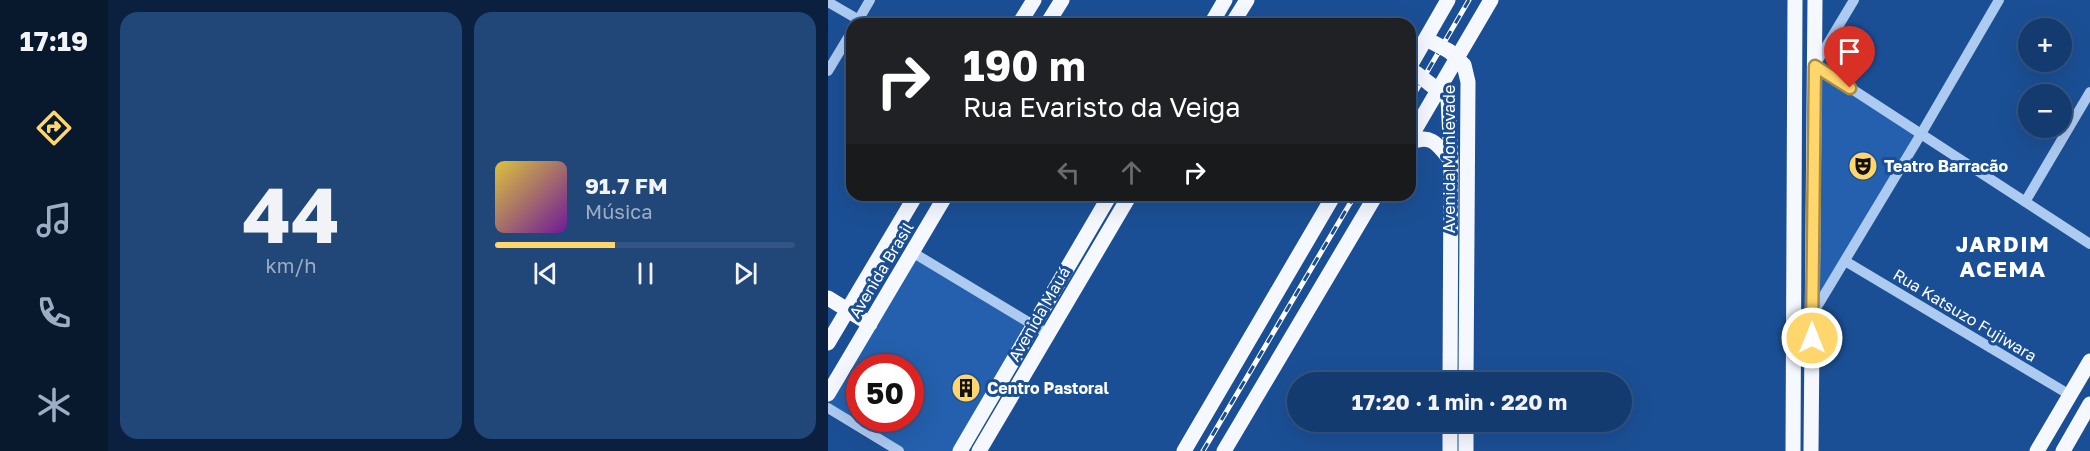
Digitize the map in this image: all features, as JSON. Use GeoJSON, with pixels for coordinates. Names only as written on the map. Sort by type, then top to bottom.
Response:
{"type":"FeatureCollection","features":[{"type":"Feature","properties":{"kind":"main road"},"geometry":{"type":"LineString","coordinates":[[1023,18],[1034,0]]}},
{"type":"Feature","properties":{"kind":"main road"},"geometry":{"type":"LineString","coordinates":[[1051,18],[1062,0]]}},
{"type":"Feature","properties":{"kind":"main road"},"geometry":{"type":"LineString","coordinates":[[1214,18],[1225,0]]}},
{"type":"Feature","properties":{"kind":"main road"},"geometry":{"type":"LineString","coordinates":[[1236,18],[1246,0]]}},
{"type":"Feature","properties":{"kind":"main road"},"geometry":{"type":"LineString","coordinates":[[1416,62],[1448,0]]}},
{"type":"Feature","properties":{"kind":"main road"},"geometry":{"type":"LineString","coordinates":[[1416,125],[1434,87],[1453,55],[1491,0]]}},
{"type":"Feature","properties":{"kind":"main road"},"geometry":{"type":"LineString","coordinates":[[1793,451],[1795,0]]}},
{"type":"Feature","properties":{"kind":"main road"},"geometry":{"type":"LineString","coordinates":[[1811,451],[1815,0]]}},
{"type":"Feature","properties":{"kind":"main road"},"geometry":{"type":"LineString","coordinates":[[1428,42],[1453,55]]}},
{"type":"Feature","properties":{"kind":"main road","name":"Avenida Monlevade"},"geometry":{"type":"LineString","coordinates":[[1453,55],[1464,65],[1468,82],[1458,265]]}},
{"type":"Feature","properties":{"kind":"main road","name":"Avenida Monlevade"},"geometry":{"type":"LineString","coordinates":[[1416,70],[1448,98],[1458,265]]}},
{"type":"Feature","properties":{"kind":"main road"},"geometry":{"type":"LineString","coordinates":[[1416,140],[1428,139],[1438,146],[1451,161]]}},
{"type":"Feature","properties":{"kind":"main road","name":"Avenida Brasil"},"geometry":{"type":"LineString","coordinates":[[830,333],[847,310],[912,201]]}},
{"type":"Feature","properties":{"kind":"main road","name":"Avenida Brasil"},"geometry":{"type":"LineString","coordinates":[[828,394],[942,201]]}},
{"type":"Feature","properties":{"kind":"main road","name":"Avenida Mauá"},"geometry":{"type":"LineString","coordinates":[[979,451],[1107,201]]}},
{"type":"Feature","properties":{"kind":"main road","name":"Avenida Mauá"},"geometry":{"type":"LineString","coordinates":[[960,451],[1126,201]]}},
{"type":"Feature","properties":{"kind":"main road"},"geometry":{"type":"LineString","coordinates":[[1184,451],[1331,201]]}},
{"type":"Feature","properties":{"kind":"main road"},"geometry":{"type":"LineString","coordinates":[[1224,451],[1372,201]]}},
{"type":"Feature","properties":{"kind":"main road"},"geometry":{"type":"LineString","coordinates":[[1451,372],[1458,265]]}},
{"type":"Feature","properties":{"kind":"main road"},"geometry":{"type":"LineString","coordinates":[[1458,265],[1465,372]]}},
{"type":"Feature","properties":{"kind":"main road"},"geometry":{"type":"LineString","coordinates":[[828,298],[870,324]]}},
{"type":"Feature","properties":{"kind":"main road"},"geometry":{"type":"LineString","coordinates":[[830,333],[858,344]]}},
{"type":"Feature","properties":{"kind":"main road"},"geometry":{"type":"LineString","coordinates":[[2037,451],[2090,360]]}},
{"type":"Feature","properties":{"kind":"main road"},"geometry":{"type":"LineString","coordinates":[[2063,450],[2090,404]]}},
{"type":"Feature","properties":{"kind":"main road"},"geometry":{"type":"LineString","coordinates":[[2053,422],[2063,450]]}},
{"type":"Feature","properties":{"kind":"main road"},"geometry":{"type":"LineString","coordinates":[[1450,432],[1450,451]]}},
{"type":"Feature","properties":{"kind":"main road"},"geometry":{"type":"LineString","coordinates":[[1466,432],[1466,451]]}},
{"type":"Feature","properties":{"kind":"street"},"geometry":{"type":"LineString","coordinates":[[862,18],[870,0]]}},
{"type":"Feature","properties":{"kind":"street"},"geometry":{"type":"LineString","coordinates":[[1815,66],[1854,0]]}},
{"type":"Feature","properties":{"kind":"street"},"geometry":{"type":"LineString","coordinates":[[1794,315],[1812,315],[1921,135],[1999,0]]}},
{"type":"Feature","properties":{"kind":"street"},"geometry":{"type":"LineString","coordinates":[[828,2],[854,18]]}},
{"type":"Feature","properties":{"kind":"street"},"geometry":{"type":"LineString","coordinates":[[828,72],[846,41]]}},
{"type":"Feature","properties":{"kind":"street"},"geometry":{"type":"LineString","coordinates":[[1795,66],[1815,66],[2090,244]]}},
{"type":"Feature","properties":{"kind":"street"},"geometry":{"type":"LineString","coordinates":[[2025,202],[2090,92]]}},
{"type":"Feature","properties":{"kind":"street"},"geometry":{"type":"LineString","coordinates":[[912,252],[1042,329]]}},
{"type":"Feature","properties":{"kind":"street","name":"Rua Katsuzo Fujiwara"},"geometry":{"type":"LineString","coordinates":[[1845,261],[2070,395]]}},
{"type":"Feature","properties":{"kind":"street"},"geometry":{"type":"LineString","coordinates":[[828,408],[899,451]]}},
{"type":"Feature","properties":{"kind":"shaded area"},"geometry":{"type":"Polygon","coordinates":[[[1815,65],[1921,134],[1812,315],[1815,65]]]}},
{"type":"Feature","properties":{"kind":"shaded area"},"geometry":{"type":"Polygon","coordinates":[[[912,252],[1035,325],[960,451],[899,451],[868,432],[924,432],[924,354],[852,354],[912,252]]]}},
{"type":"Feature","properties":{"kind":"shaded area"},"geometry":{"type":"Polygon","coordinates":[[[846,364],[846,419],[828,408],[828,394],[846,364]]]}},
{"type":"Feature","properties":{"kind":"railway"},"geometry":{"type":"LineString","coordinates":[[1416,91],[1469,0]]}},
{"type":"Feature","properties":{"kind":"railway"},"geometry":{"type":"LineString","coordinates":[[1203,451],[1351,201]]}},
{"type":"Feature","properties":{"kind":"place","name":"Teatro Barracão"},"geometry":{"type":"Point","coordinates":[1863,166]}},
{"type":"Feature","properties":{"kind":"place","name":"Centro Pastoral"},"geometry":{"type":"Point","coordinates":[966,388]}},
{"type":"Feature","properties":{"kind":"district","name":"JARDIM ACEMA"},"geometry":{"type":"Point","coordinates":[2003,256]}},
{"type":"Feature","properties":{"kind":"route"},"geometry":{"type":"LineString","coordinates":[[1812,338],[1815,66],[1850,88]]}}]}
